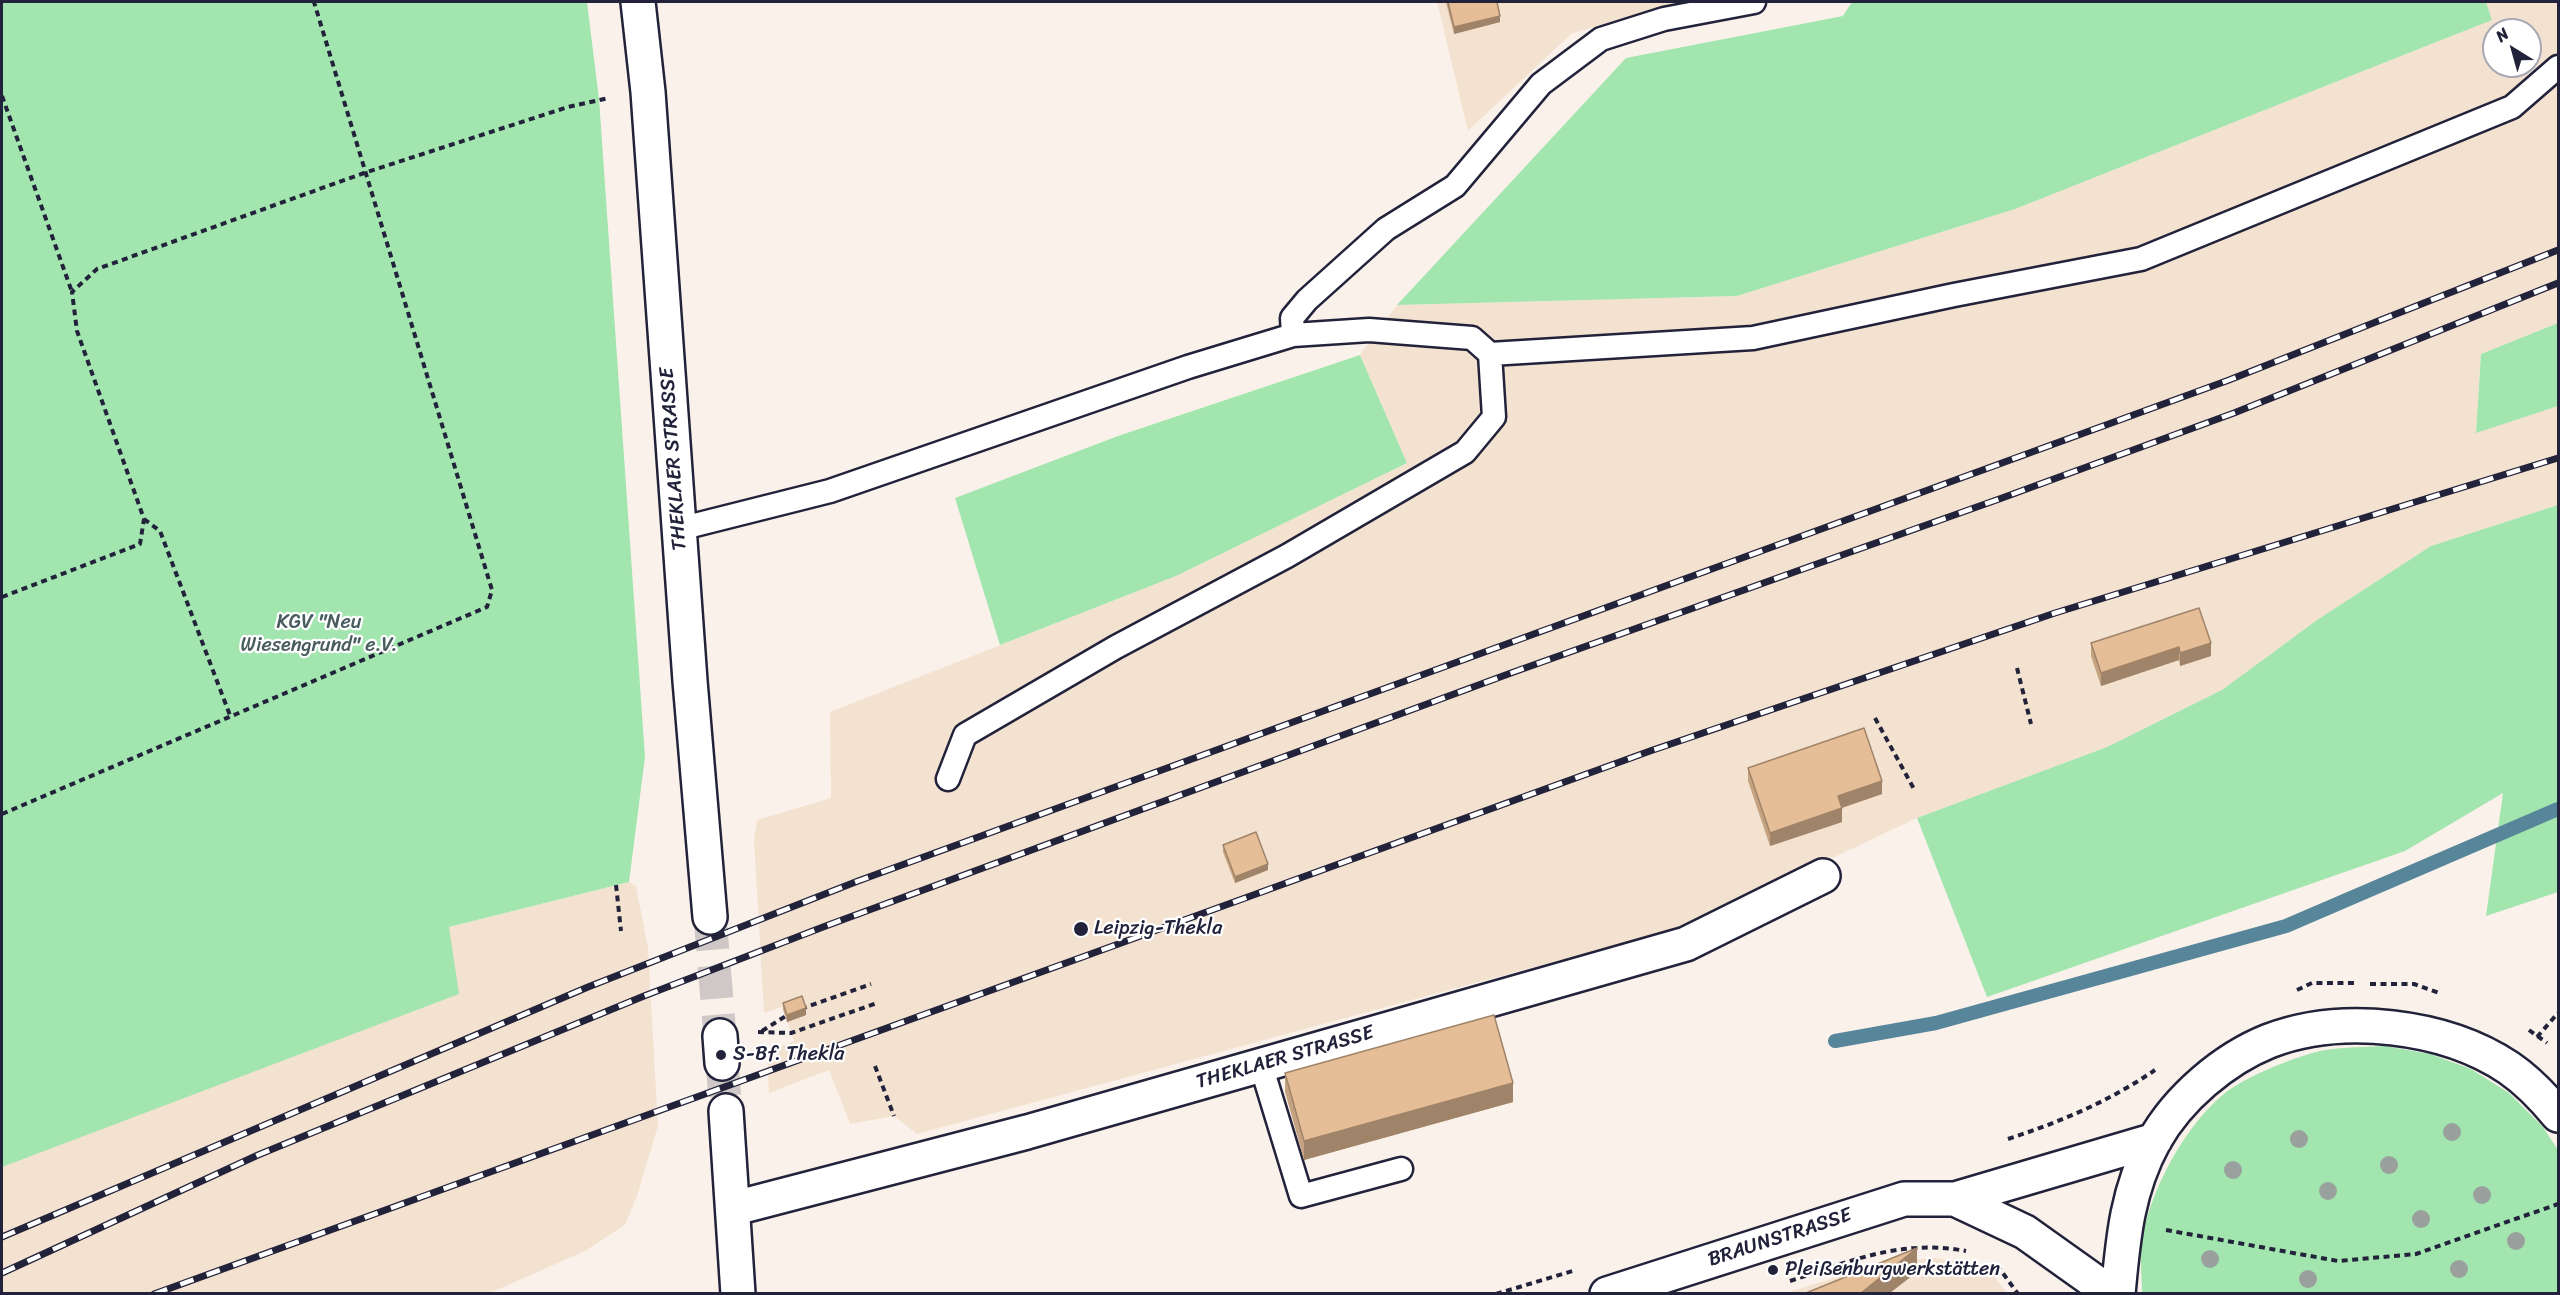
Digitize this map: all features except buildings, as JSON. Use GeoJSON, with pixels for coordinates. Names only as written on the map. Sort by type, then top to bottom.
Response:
{"type":"FeatureCollection","features":[{"type":"Feature","properties":{"kind":"main road","name":"THEKLAER STRASSE"},"geometry":{"type":"LineString","coordinates":[[638,2],[648,92],[679,529],[710,917]]}},
{"type":"Feature","properties":{"kind":"main road","name":"THEKLAER STRASSE"},"geometry":{"type":"LineString","coordinates":[[735,1208],[1027,1132],[1686,944],[1823,876]]}},
{"type":"Feature","properties":{"kind":"main road"},"geometry":{"type":"LineString","coordinates":[[2118,1293],[2127,1207],[2154,1140],[2185,1100],[2222,1066],[2269,1041],[2320,1029],[2384,1026],[2454,1041],[2509,1068],[2540,1094],[2559,1115]]}},
{"type":"Feature","properties":{"kind":"main road"},"geometry":{"type":"LineString","coordinates":[[726,1111],[735,1208],[738,1293]]}},
{"type":"Feature","properties":{"kind":"main road","name":"BRAUNSTRASSE"},"geometry":{"type":"LineString","coordinates":[[1607,1293],[1904,1199],[1955,1198],[2154,1140]]}},
{"type":"Feature","properties":{"kind":"main road","name":"BRAUNSTRASSE"},"geometry":{"type":"LineString","coordinates":[[1955,1198],[2025,1232],[2112,1293]]}},
{"type":"Feature","properties":{"kind":"lane"},"geometry":{"type":"LineString","coordinates":[[1293,335],[1292,318],[1307,300],[1386,229],[1455,186],[1541,84],[1601,39],[1664,19],[1754,2]]}},
{"type":"Feature","properties":{"kind":"lane"},"geometry":{"type":"LineString","coordinates":[[1490,354],[1753,338],[1954,295],[2141,259],[2512,107],[2559,67]]}},
{"type":"Feature","properties":{"kind":"lane"},"geometry":{"type":"LineString","coordinates":[[679,529],[830,491],[1188,367],[1293,335],[1369,330],[1472,338],[1490,354],[1494,417],[1465,452],[1287,556],[1116,647],[965,735],[948,779]]}},
{"type":"Feature","properties":{"kind":"lane"},"geometry":{"type":"LineString","coordinates":[[1261,1065],[1301,1196],[1401,1169]]}},
{"type":"Feature","properties":{"kind":"path"},"geometry":{"type":"LineString","coordinates":[[2,814],[487,607],[492,590],[314,2]]}},
{"type":"Feature","properties":{"kind":"path"},"geometry":{"type":"LineString","coordinates":[[72,292],[97,269],[364,173],[568,107],[648,92]]}},
{"type":"Feature","properties":{"kind":"path"},"geometry":{"type":"LineString","coordinates":[[2,96],[72,292],[77,331],[144,519],[140,544],[2,597]]}},
{"type":"Feature","properties":{"kind":"path"},"geometry":{"type":"LineString","coordinates":[[144,519],[160,531],[231,718]]}},
{"type":"Feature","properties":{"kind":"path"},"geometry":{"type":"LineString","coordinates":[[2017,668],[2031,724]]}},
{"type":"Feature","properties":{"kind":"path"},"geometry":{"type":"LineString","coordinates":[[1875,718],[1914,789]]}},
{"type":"Feature","properties":{"kind":"path"},"geometry":{"type":"LineString","coordinates":[[616,885],[621,931]]}},
{"type":"Feature","properties":{"kind":"path"},"geometry":{"type":"LineString","coordinates":[[761,1031],[785,1016],[871,984]]}},
{"type":"Feature","properties":{"kind":"path"},"geometry":{"type":"LineString","coordinates":[[791,1033],[878,1003]]}},
{"type":"Feature","properties":{"kind":"path"},"geometry":{"type":"LineString","coordinates":[[2555,1017],[2559,1013]]}},
{"type":"Feature","properties":{"kind":"path"},"geometry":{"type":"LineString","coordinates":[[875,1066],[894,1116]]}},
{"type":"Feature","properties":{"kind":"path"},"geometry":{"type":"LineString","coordinates":[[2159,1229],[2338,1261],[2416,1254],[2559,1204]]}},
{"type":"Feature","properties":{"kind":"path"},"geometry":{"type":"LineString","coordinates":[[1780,1284],[1883,1251],[1914,1246],[1973,1252]]}},
{"type":"Feature","properties":{"kind":"path"},"geometry":{"type":"LineString","coordinates":[[1995,1262],[2018,1293]]}},
{"type":"Feature","properties":{"kind":"shaded area"},"geometry":{"type":"Polygon","coordinates":[[[1437,2],[1691,2],[1639,13],[1571,34],[1468,131],[1437,2]]]}},
{"type":"Feature","properties":{"kind":"shaded area"},"geometry":{"type":"Polygon","coordinates":[[[2486,2],[2558,2],[2558,323],[2481,354],[2476,432],[2558,406],[2558,505],[2431,546],[2317,620],[2222,690],[2107,747],[1917,818],[1693,924],[917,1134],[894,1116],[850,1124],[829,1070],[769,1093],[767,1052],[794,1041],[782,1007],[764,1013],[754,841],[757,820],[831,798],[830,712],[1176,576],[1407,463],[1360,355],[1397,305],[1737,296],[2015,209],[2482,24],[2482,78],[2542,78],[2542,18],[2491,18],[2486,2]]]}},
{"type":"Feature","properties":{"kind":"shaded area"},"geometry":{"type":"Polygon","coordinates":[[[629,882],[636,886],[648,948],[658,1126],[637,1196],[625,1225],[585,1251],[490,1293],[2,1294],[2,1104],[449,927],[629,882]]]}},
{"type":"Feature","properties":{"kind":"shaded area"},"geometry":{"type":"Polygon","coordinates":[[[1934,1258],[1986,1266],[2007,1293],[1782,1294],[1886,1262],[1934,1258]]]}},
{"type":"Feature","properties":{"kind":"green space","name":"KGV \"Neu Wiesengrund\" e.V."},"geometry":{"type":"Polygon","coordinates":[[[2,2],[587,2],[599,99],[645,757],[629,882],[449,927],[459,994],[2,1167],[2,2]]]}},
{"type":"Feature","properties":{"kind":"green space"},"geometry":{"type":"Polygon","coordinates":[[[1852,2],[2486,2],[2491,18],[2482,18],[2482,24],[2015,209],[1737,296],[1397,305],[1626,58],[1843,16],[1852,2]]]}},
{"type":"Feature","properties":{"kind":"green space"},"geometry":{"type":"Polygon","coordinates":[[[2558,323],[2558,406],[2476,433],[2481,354],[2558,323]]]}},
{"type":"Feature","properties":{"kind":"green space"},"geometry":{"type":"Polygon","coordinates":[[[1360,355],[1407,463],[1176,576],[1000,645],[955,498],[1118,436],[1360,355]]]}},
{"type":"Feature","properties":{"kind":"green space"},"geometry":{"type":"Polygon","coordinates":[[[2558,505],[2558,892],[2486,916],[2503,793],[2405,851],[1987,997],[1917,818],[2107,747],[2222,690],[2317,620],[2431,546],[2558,505]]]}},
{"type":"Feature","properties":{"kind":"green space"},"geometry":{"type":"Polygon","coordinates":[[[2385,1046],[2430,1054],[2471,1069],[2509,1093],[2543,1127],[2558,1150],[2558,1293],[2142,1293],[2141,1248],[2151,1205],[2172,1159],[2185,1138],[2215,1102],[2232,1088],[2253,1076],[2303,1056],[2332,1049],[2385,1046]]]}},
{"type":"Feature","properties":{"kind":"waterway"},"geometry":{"type":"LineString","coordinates":[[1835,1041],[1936,1023],[2286,926],[2558,809]]}},
{"type":"Feature","properties":{"kind":"tunnel"},"geometry":{"type":"LineString","coordinates":[[710,917],[720,1036]]}},
{"type":"Feature","properties":{"kind":"tunnel"},"geometry":{"type":"LineString","coordinates":[[722,1063],[726,1111]]}},
{"type":"Feature","properties":{"kind":"railway"},"geometry":{"type":"LineString","coordinates":[[2,1237],[588,987],[858,881],[2229,380],[2558,250]]}},
{"type":"Feature","properties":{"kind":"railway"},"geometry":{"type":"LineString","coordinates":[[2,1273],[258,1155],[644,996],[823,927],[1511,673],[2234,413],[2558,283]]}},
{"type":"Feature","properties":{"kind":"railway"},"geometry":{"type":"LineString","coordinates":[[154,1294],[1650,751],[2055,613],[2558,458]]}},
{"type":"Feature","properties":{"kind":"place","name":"Leipzig-Thekla"},"geometry":{"type":"Point","coordinates":[1081,929]}},
{"type":"Feature","properties":{"kind":"place","name":"S-Bf. Thekla"},"geometry":{"type":"Point","coordinates":[721,1055]}},
{"type":"Feature","properties":{"kind":"place","name":"Pleißenburgwerkstätten"},"geometry":{"type":"Point","coordinates":[1773,1270]}}]}
